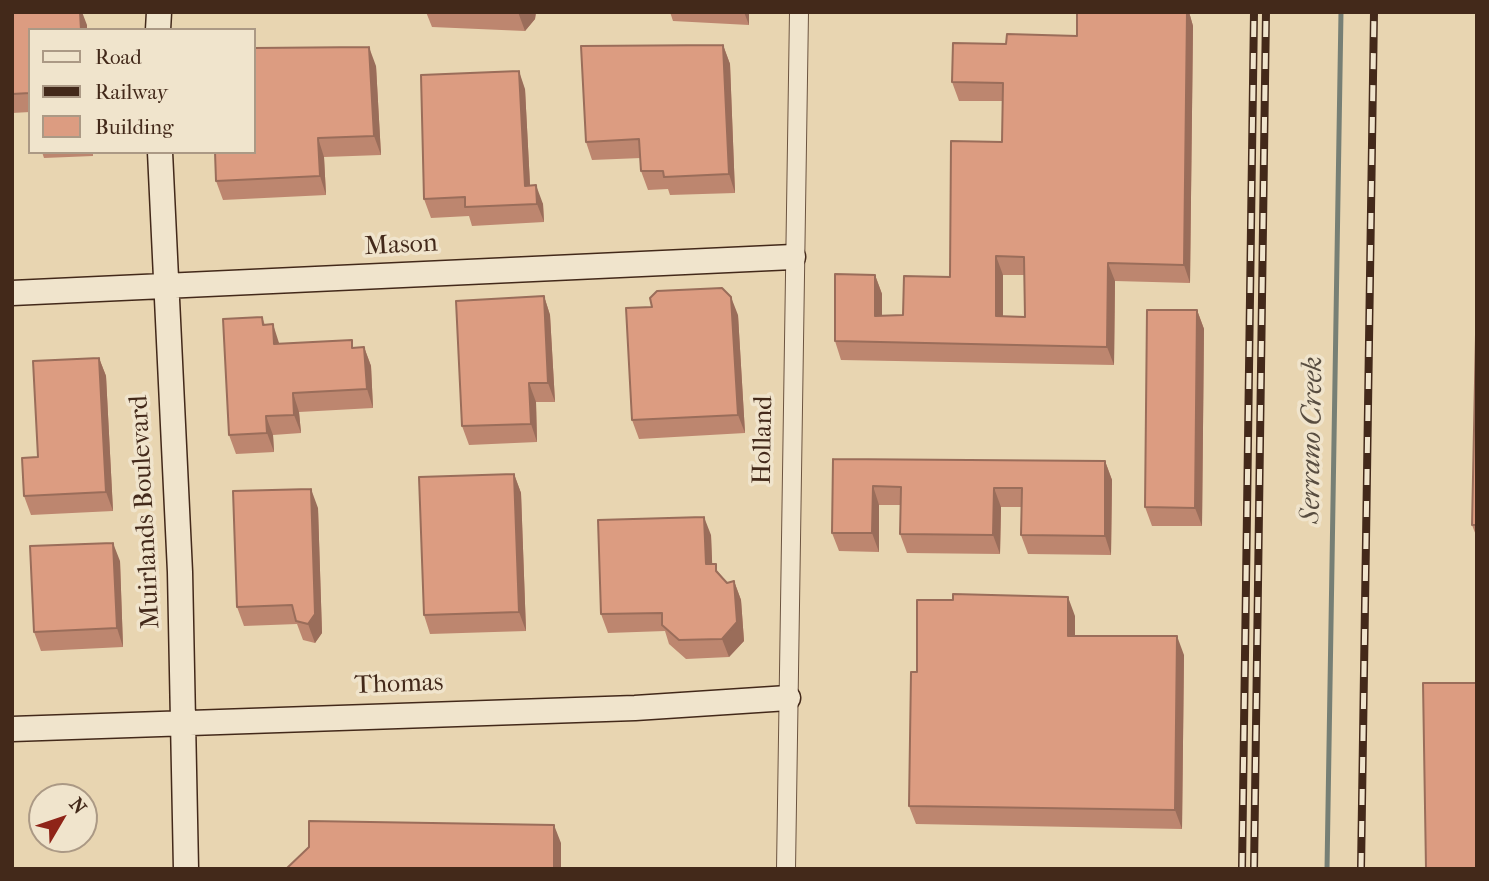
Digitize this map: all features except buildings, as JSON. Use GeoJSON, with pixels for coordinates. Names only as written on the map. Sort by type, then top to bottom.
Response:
{"type":"FeatureCollection","features":[{"type":"Feature","properties":{"kind":"street","name":"Holland"},"geometry":{"type":"LineString","coordinates":[[786,869],[793,257],[799,12]]}},
{"type":"Feature","properties":{"kind":"street","name":"Muirlands Boulevard"},"geometry":{"type":"LineString","coordinates":[[160,154],[164,288],[180,572],[186,869]]}},
{"type":"Feature","properties":{"kind":"street","name":"Mason"},"geometry":{"type":"LineString","coordinates":[[12,293],[793,257]]}},
{"type":"Feature","properties":{"kind":"street","name":"Thomas"},"geometry":{"type":"LineString","coordinates":[[12,729],[635,708],[788,698]]}},
{"type":"Feature","properties":{"kind":"waterway","name":"Serrano Creek"},"geometry":{"type":"LineString","coordinates":[[1327,869],[1341,12]]}},
{"type":"Feature","properties":{"kind":"railway"},"geometry":{"type":"LineString","coordinates":[[1242,869],[1254,12]]}},
{"type":"Feature","properties":{"kind":"railway"},"geometry":{"type":"LineString","coordinates":[[1254,869],[1266,12]]}},
{"type":"Feature","properties":{"kind":"railway"},"geometry":{"type":"LineString","coordinates":[[1361,869],[1374,12]]}}]}
